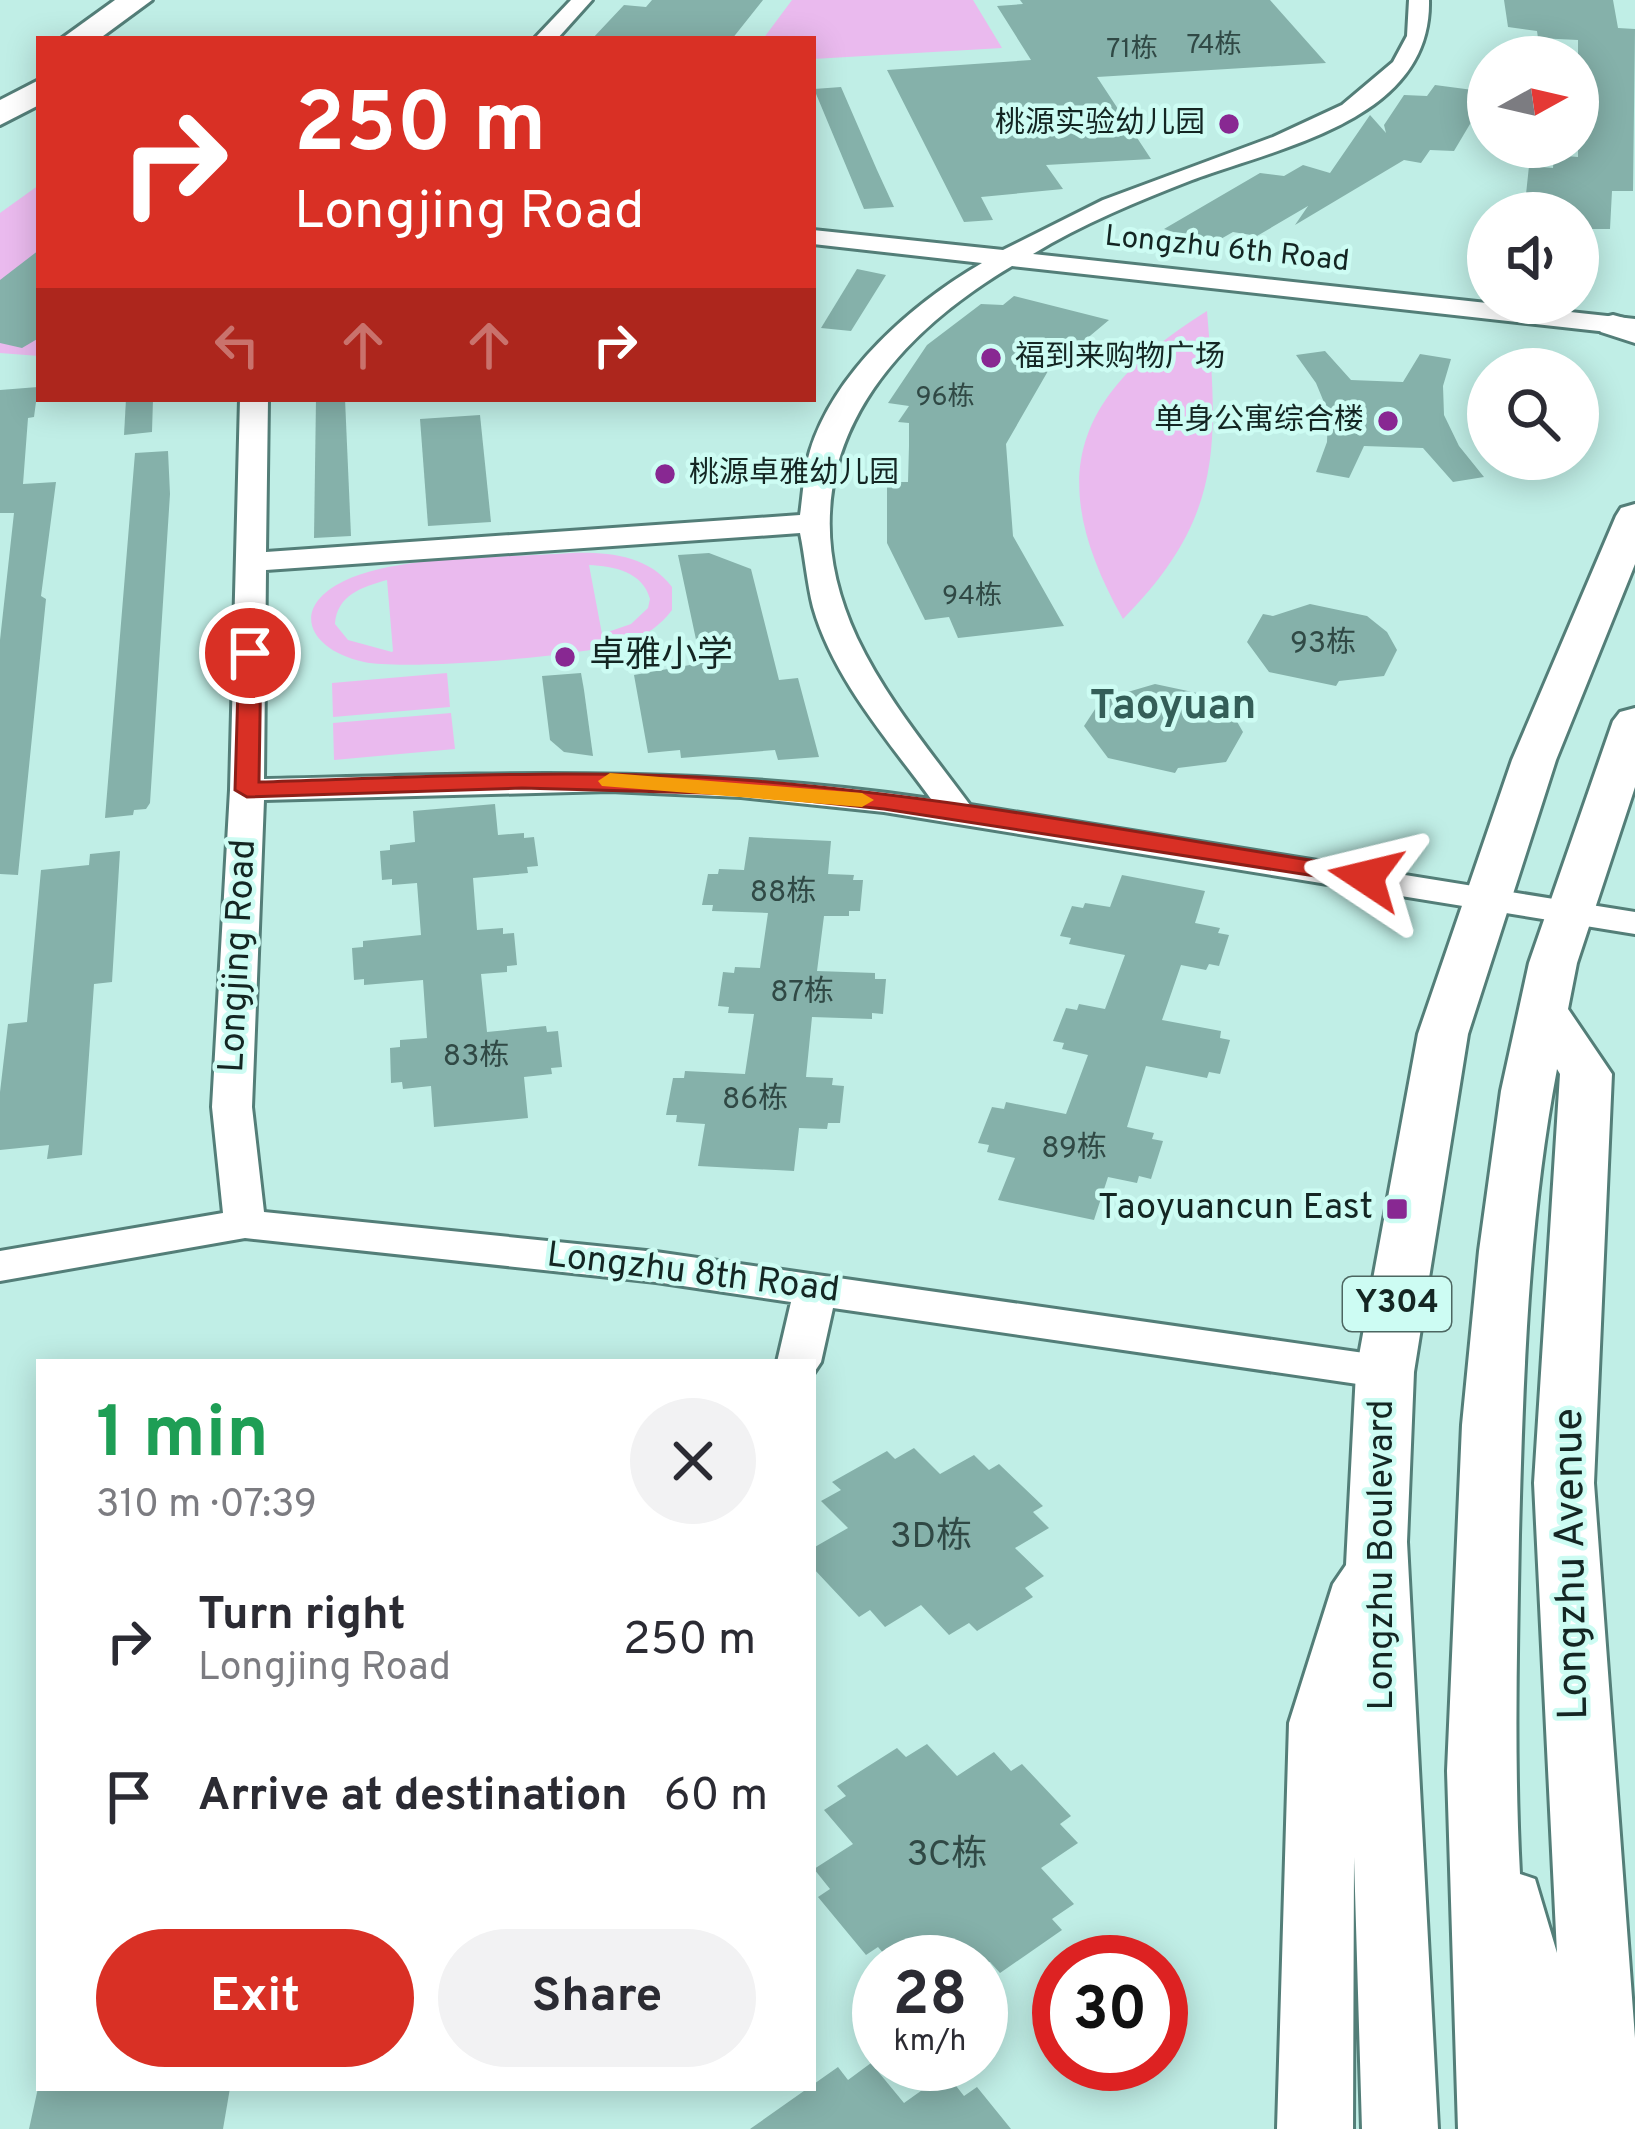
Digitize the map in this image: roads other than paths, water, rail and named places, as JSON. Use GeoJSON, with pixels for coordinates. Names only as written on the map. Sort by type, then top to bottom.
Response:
{"type":"FeatureCollection","features":[{"type":"Feature","properties":{"kind":"highway"},"geometry":{"type":"LineString","coordinates":[[82,36],[149,4]]}},
{"type":"Feature","properties":{"kind":"highway"},"geometry":{"type":"LineString","coordinates":[[120,36],[149,4]]}},
{"type":"Feature","properties":{"kind":"highway"},"geometry":{"type":"LineString","coordinates":[[0,87],[36,65]]}},
{"type":"Feature","properties":{"kind":"highway"},"geometry":{"type":"LineString","coordinates":[[0,115],[36,92]]}},
{"type":"Feature","properties":{"kind":"main road","name":"Longzhu Boulevard"},"geometry":{"type":"LineString","coordinates":[[1400,2129],[1376,1542],[1385,1372],[1443,1034],[1534,760],[1635,517]]}},
{"type":"Feature","properties":{"kind":"main road"},"geometry":{"type":"LineString","coordinates":[[1496,2129],[1481,1771],[1492,1425],[1527,1091],[1568,912],[1635,721]]}},
{"type":"Feature","properties":{"kind":"main road","name":"Longzhu Avenue"},"geometry":{"type":"LineString","coordinates":[[1544,1010],[1586,1074],[1564,1483],[1604,2129]]}},
{"type":"Feature","properties":{"kind":"main road"},"geometry":{"type":"LineString","coordinates":[[1315,2129],[1322,1723],[1376,1542]]}},
{"type":"Feature","properties":{"kind":"main road"},"geometry":{"type":"LineString","coordinates":[[1481,1771],[1561,2129]]}},
{"type":"Feature","properties":{"kind":"street"},"geometry":{"type":"LineString","coordinates":[[548,36],[582,0]]}},
{"type":"Feature","properties":{"kind":"street"},"geometry":{"type":"LineString","coordinates":[[959,814],[874,695],[841,637],[821,582],[813,523],[827,441],[861,377],[914,321],[1007,259],[1181,176],[1290,140],[1340,114],[1404,60],[1418,33],[1419,0]]}},
{"type":"Feature","properties":{"kind":"street","name":"Longzhu 6th Road"},"geometry":{"type":"LineString","coordinates":[[816,237],[1628,328]]}},
{"type":"Feature","properties":{"kind":"street","name":"Longjing Road"},"geometry":{"type":"LineString","coordinates":[[244,1224],[232,1107],[247,790],[254,402]]}},
{"type":"Feature","properties":{"kind":"street"},"geometry":{"type":"LineString","coordinates":[[251,562],[813,523]]}},
{"type":"Feature","properties":{"kind":"street"},"geometry":{"type":"LineString","coordinates":[[247,790],[610,781],[741,787],[959,814],[1635,923]]}},
{"type":"Feature","properties":{"kind":"street","name":"Longzhu 8th Road"},"geometry":{"type":"LineString","coordinates":[[0,1266],[244,1224],[656,1267],[1385,1372]]}},
{"type":"Feature","properties":{"kind":"street"},"geometry":{"type":"LineString","coordinates":[[801,1359],[815,1289]]}},
{"type":"Feature","properties":{"kind":"place","name":"桃源实验幼儿园"},"geometry":{"type":"Point","coordinates":[1229,124]}},
{"type":"Feature","properties":{"kind":"place","name":"福到来购物广场"},"geometry":{"type":"Point","coordinates":[991,358]}},
{"type":"Feature","properties":{"kind":"place","name":"单身公寓综合楼"},"geometry":{"type":"Point","coordinates":[1388,421]}},
{"type":"Feature","properties":{"kind":"place","name":"桃源卓雅幼儿园"},"geometry":{"type":"Point","coordinates":[665,474]}},
{"type":"Feature","properties":{"kind":"place","name":"卓雅小学"},"geometry":{"type":"Point","coordinates":[565,657]}},
{"type":"Feature","properties":{"kind":"place","name":"Taoyuancun East"},"geometry":{"type":"Point","coordinates":[1397,1209]}},
{"type":"Feature","properties":{"kind":"district","name":"Taoyuan"},"geometry":{"type":"Point","coordinates":[1173,707]}}]}
